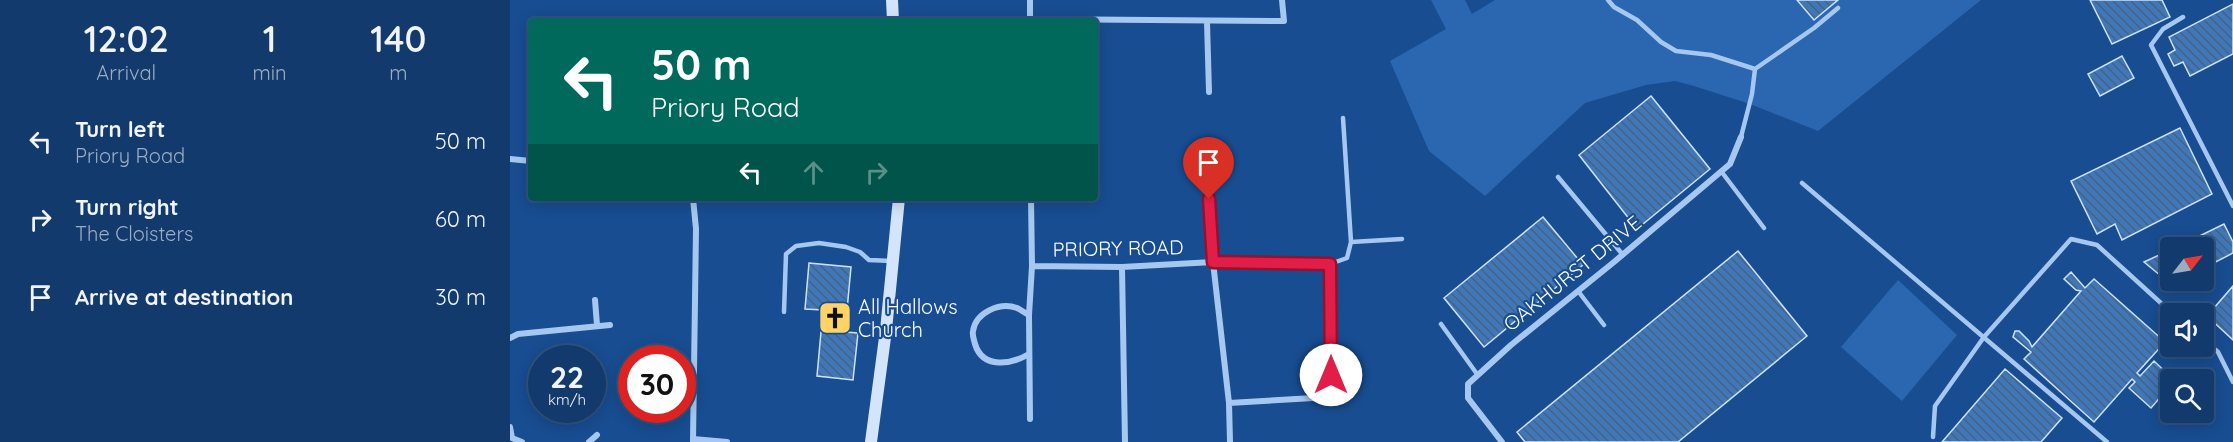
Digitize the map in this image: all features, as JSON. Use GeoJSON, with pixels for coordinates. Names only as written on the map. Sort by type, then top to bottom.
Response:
{"type":"FeatureCollection","features":[{"type":"Feature","properties":{"kind":"street"},"geometry":{"type":"LineString","coordinates":[[892,0],[893,18]]}},
{"type":"Feature","properties":{"kind":"street"},"geometry":{"type":"LineString","coordinates":[[1030,0],[1030,18]]}},
{"type":"Feature","properties":{"kind":"street"},"geometry":{"type":"LineString","coordinates":[[1098,21],[1284,21],[1282,0]]}},
{"type":"Feature","properties":{"kind":"street"},"geometry":{"type":"LineString","coordinates":[[1207,22],[1209,92]]}},
{"type":"Feature","properties":{"kind":"street","name":"OAKHURST DRIVE"},"geometry":{"type":"LineString","coordinates":[[1477,374],[1730,164],[1741,137]]}},
{"type":"Feature","properties":{"kind":"street"},"geometry":{"type":"LineString","coordinates":[[510,159],[528,161]]}},
{"type":"Feature","properties":{"kind":"street"},"geometry":{"type":"LineString","coordinates":[[1209,199],[1213,262],[1229,403],[1230,442]]}},
{"type":"Feature","properties":{"kind":"street"},"geometry":{"type":"LineString","coordinates":[[693,201],[696,229],[693,440],[727,442]]}},
{"type":"Feature","properties":{"kind":"street"},"geometry":{"type":"LineString","coordinates":[[871,442],[886,330],[899,201]]}},
{"type":"Feature","properties":{"kind":"street"},"geometry":{"type":"LineString","coordinates":[[1030,419],[1031,201]]}},
{"type":"Feature","properties":{"kind":"street","name":"PRIORY ROAD"},"geometry":{"type":"LineString","coordinates":[[1032,267],[1122,267],[1213,262],[1330,264]]}},
{"type":"Feature","properties":{"kind":"street"},"geometry":{"type":"LineString","coordinates":[[1229,403],[1331,397],[1330,264]]}},
{"type":"Feature","properties":{"kind":"street"},"geometry":{"type":"LineString","coordinates":[[1122,267],[1125,442]]}},
{"type":"Feature","properties":{"kind":"street"},"geometry":{"type":"LineString","coordinates":[[595,300],[597,326]]}},
{"type":"Feature","properties":{"kind":"street"},"geometry":{"type":"LineString","coordinates":[[1029,315],[1016,307],[994,308],[979,316],[972,332],[976,348],[986,359],[998,363],[1016,362],[1029,354]]}},
{"type":"Feature","properties":{"kind":"street"},"geometry":{"type":"LineString","coordinates":[[510,338],[518,334],[610,325]]}},
{"type":"Feature","properties":{"kind":"street"},"geometry":{"type":"LineString","coordinates":[[1477,374],[1468,384],[1468,398],[1502,442]]}},
{"type":"Feature","properties":{"kind":"street"},"geometry":{"type":"LineString","coordinates":[[510,428],[511,439],[522,442]]}},
{"type":"Feature","properties":{"kind":"street"},"geometry":{"type":"LineString","coordinates":[[589,442],[597,435]]}},
{"type":"Feature","properties":{"kind":"lane"},"geometry":{"type":"LineString","coordinates":[[1608,0],[1614,7],[1637,20],[1661,42],[1676,51],[1711,55],[1755,69]]}},
{"type":"Feature","properties":{"kind":"lane"},"geometry":{"type":"LineString","coordinates":[[1741,137],[1752,94],[1755,69],[1814,28],[1838,8]]}},
{"type":"Feature","properties":{"kind":"lane"},"geometry":{"type":"LineString","coordinates":[[2183,17],[2163,28],[2151,45],[2233,206]]}},
{"type":"Feature","properties":{"kind":"lane"},"geometry":{"type":"LineString","coordinates":[[1330,264],[1347,258],[1351,242],[1343,118]]}},
{"type":"Feature","properties":{"kind":"lane"},"geometry":{"type":"LineString","coordinates":[[1721,171],[1764,228]]}},
{"type":"Feature","properties":{"kind":"lane"},"geometry":{"type":"LineString","coordinates":[[1558,177],[1623,255]]}},
{"type":"Feature","properties":{"kind":"lane"},"geometry":{"type":"LineString","coordinates":[[1803,183],[2107,442]]}},
{"type":"Feature","properties":{"kind":"lane"},"geometry":{"type":"LineString","coordinates":[[1351,242],[1402,239]]}},
{"type":"Feature","properties":{"kind":"lane"},"geometry":{"type":"LineString","coordinates":[[1933,437],[1935,406],[1984,337],[2072,239],[2097,245],[2161,303]]}},
{"type":"Feature","properties":{"kind":"lane"},"geometry":{"type":"LineString","coordinates":[[784,312],[786,254],[796,246],[819,243],[846,247],[860,252],[869,260],[892,261]]}},
{"type":"Feature","properties":{"kind":"lane"},"geometry":{"type":"LineString","coordinates":[[1578,291],[1604,325]]}},
{"type":"Feature","properties":{"kind":"lane"},"geometry":{"type":"LineString","coordinates":[[1441,324],[1477,374]]}},
{"type":"Feature","properties":{"kind":"lane"},"geometry":{"type":"LineString","coordinates":[[2214,349],[2233,382]]}},
{"type":"Feature","properties":{"kind":"shaded area"},"geometry":{"type":"Polygon","coordinates":[[[1431,0],[1465,0],[1472,14],[1495,0],[1981,0],[1818,131],[1750,104],[1694,86],[1675,81],[1646,85],[1585,103],[1485,196],[1429,151],[1390,61],[1446,29],[1431,0]]]}},
{"type":"Feature","properties":{"kind":"shaded area"},"geometry":{"type":"Polygon","coordinates":[[[1898,280],[1957,335],[1902,401],[1841,347],[1898,280]]]}},
{"type":"Feature","properties":{"kind":"building"},"geometry":{"type":"Polygon","coordinates":[[[1797,0],[1838,0],[1814,20],[1797,0]]]}},
{"type":"Feature","properties":{"kind":"building"},"geometry":{"type":"Polygon","coordinates":[[[2090,0],[2162,0],[2170,17],[2112,44],[2090,0]]]}},
{"type":"Feature","properties":{"kind":"building"},"geometry":{"type":"Polygon","coordinates":[[[2233,4],[2233,54],[2190,76],[2183,62],[2174,66],[2168,54],[2175,50],[2169,37],[2233,4]]]}},
{"type":"Feature","properties":{"kind":"building"},"geometry":{"type":"Polygon","coordinates":[[[2122,56],[2134,78],[2100,96],[2088,74],[2122,56]]]}},
{"type":"Feature","properties":{"kind":"building"},"geometry":{"type":"Polygon","coordinates":[[[1651,96],[1710,169],[1637,229],[1579,155],[1651,96]]]}},
{"type":"Feature","properties":{"kind":"building"},"geometry":{"type":"Polygon","coordinates":[[[2180,128],[2212,194],[2122,240],[2115,224],[2097,234],[2071,181],[2180,128]]]}},
{"type":"Feature","properties":{"kind":"building"},"geometry":{"type":"Polygon","coordinates":[[[1543,217],[1583,265],[1484,347],[1444,298],[1543,217]]]}},
{"type":"Feature","properties":{"kind":"building"},"geometry":{"type":"Polygon","coordinates":[[[2224,224],[2233,242],[2233,253],[2214,263],[2214,237],[2197,237],[2224,224]]]}},
{"type":"Feature","properties":{"kind":"building"},"geometry":{"type":"Polygon","coordinates":[[[1738,251],[1807,336],[1678,442],[1525,442],[1517,432],[1738,251]]]}},
{"type":"Feature","properties":{"kind":"building"},"geometry":{"type":"Polygon","coordinates":[[[2160,255],[2160,275],[2144,262],[2160,255]]]}},
{"type":"Feature","properties":{"kind":"building","name":"All Hallows Church"},"geometry":{"type":"Polygon","coordinates":[[[809,263],[851,267],[845,332],[858,333],[853,380],[817,376],[823,310],[805,309],[809,263]]]}},
{"type":"Feature","properties":{"kind":"building"},"geometry":{"type":"Polygon","coordinates":[[[2071,272],[2085,288],[2094,279],[2160,338],[2160,348],[2137,373],[2140,376],[2154,361],[2162,369],[2160,369],[2160,398],[2151,408],[2129,388],[2135,382],[2132,379],[2094,422],[2024,359],[2031,352],[2013,337],[2015,331],[2019,331],[2032,347],[2081,291],[2076,290],[2064,279],[2071,272]]]}},
{"type":"Feature","properties":{"kind":"building"},"geometry":{"type":"Polygon","coordinates":[[[2233,286],[2233,340],[2214,322],[2214,308],[2233,286]]]}},
{"type":"Feature","properties":{"kind":"building"},"geometry":{"type":"Polygon","coordinates":[[[2005,369],[2062,418],[2041,442],[1942,442],[2005,369]]]}},
{"type":"Feature","properties":{"kind":"place","name":"All Hallows Church"},"geometry":{"type":"Point","coordinates":[835,318]}},
{"type":"Feature","properties":{"kind":"route"},"geometry":{"type":"LineString","coordinates":[[1209,199],[1213,262],[1330,264],[1331,375]]}}]}
